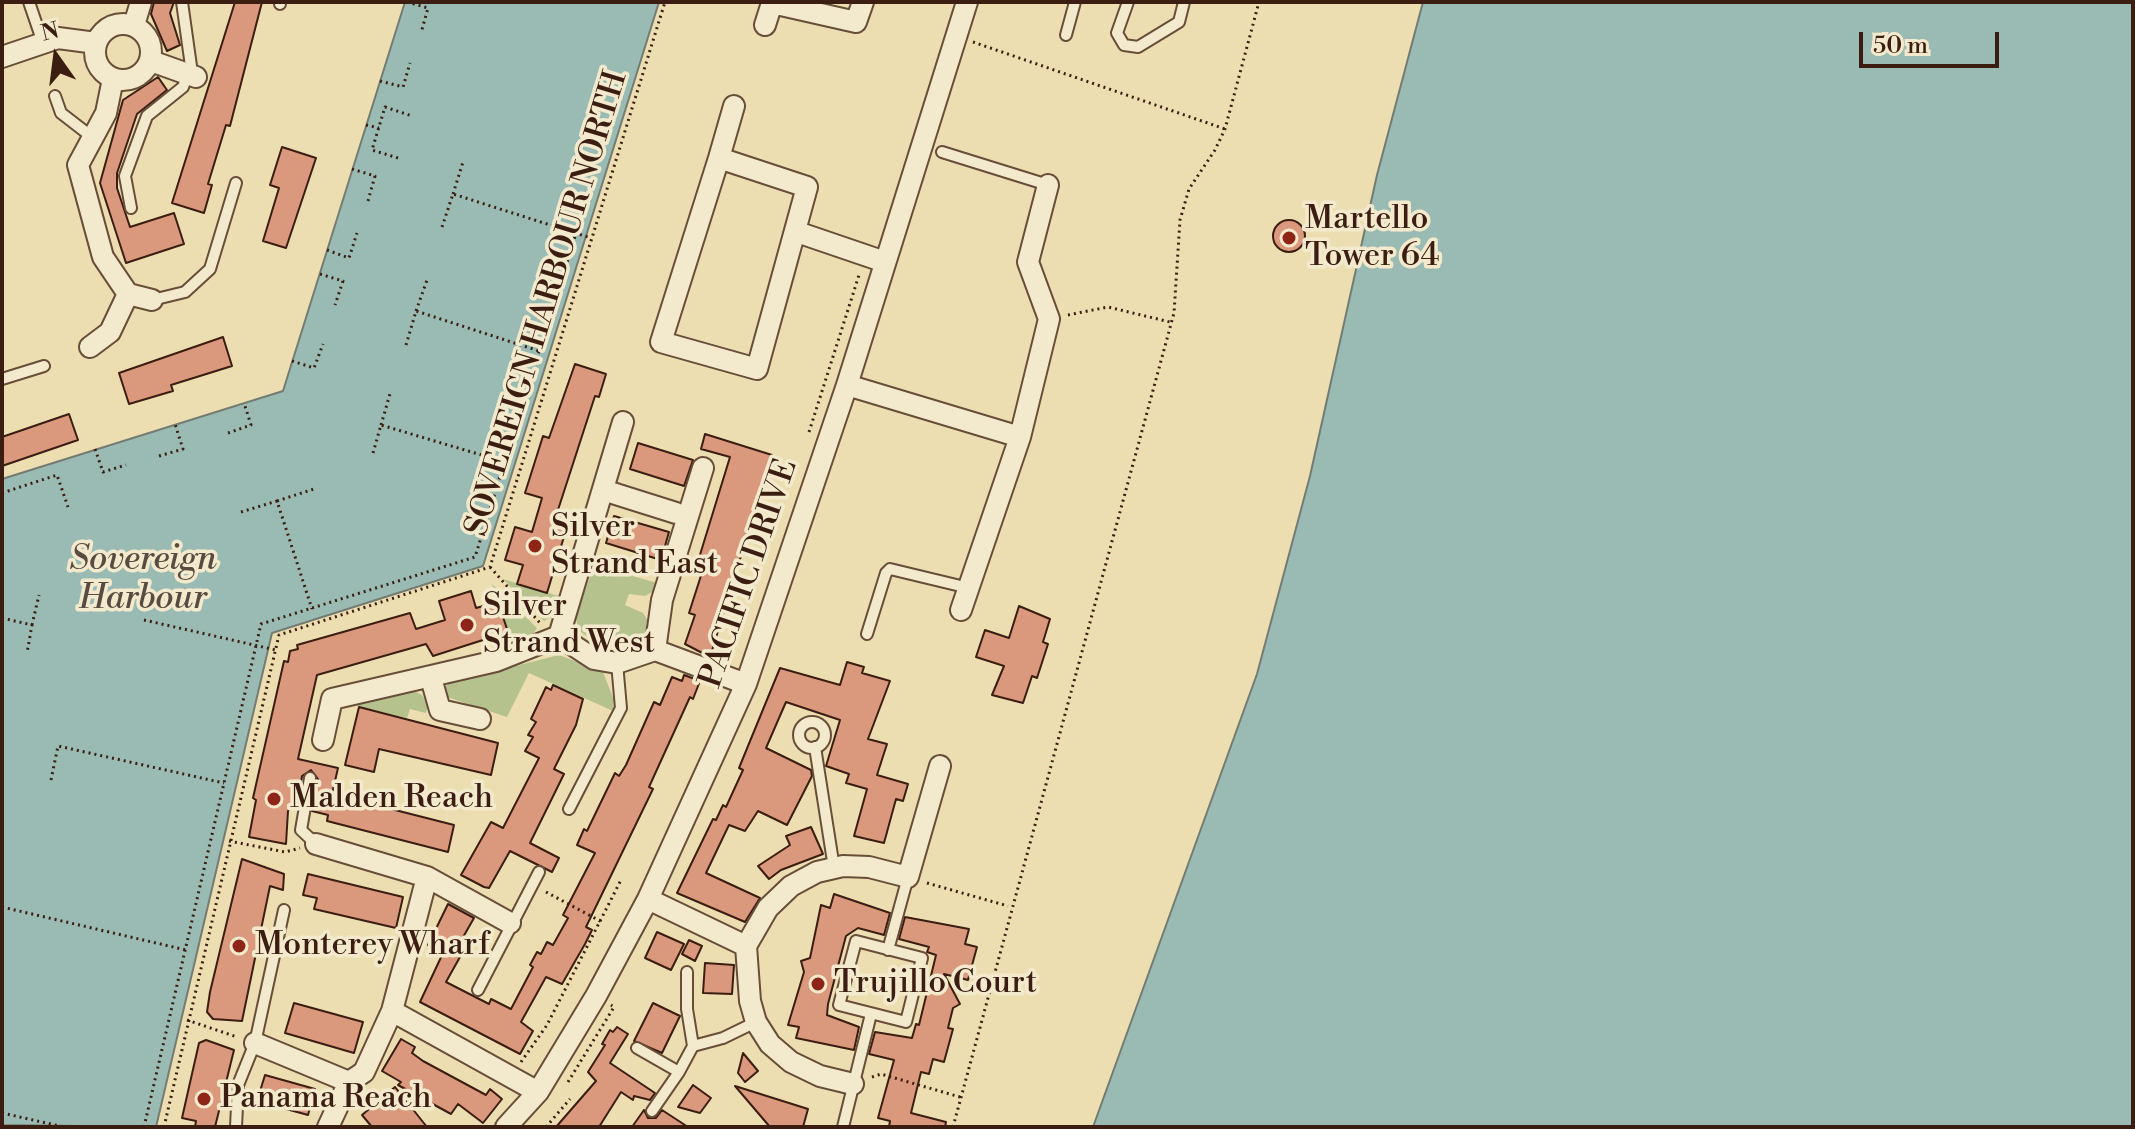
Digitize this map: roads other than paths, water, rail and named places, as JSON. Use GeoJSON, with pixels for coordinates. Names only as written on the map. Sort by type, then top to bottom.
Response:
{"type":"FeatureCollection","features":[{"type":"Feature","properties":{"kind":"street"},"geometry":{"type":"LineString","coordinates":[[134,25],[141,2]]}},
{"type":"Feature","properties":{"kind":"street"},"geometry":{"type":"LineString","coordinates":[[765,25],[772,3],[856,22],[863,2]]}},
{"type":"Feature","properties":{"kind":"street","name":"PACIFIC DRIVE"},"geometry":{"type":"LineString","coordinates":[[506,1127],[538,1092],[596,996],[648,899],[746,684],[847,385],[964,11]]}},
{"type":"Feature","properties":{"kind":"street"},"geometry":{"type":"LineString","coordinates":[[134,25],[149,40],[151,61],[137,78],[113,79],[97,65],[96,43],[110,27],[134,25]]}},
{"type":"Feature","properties":{"kind":"street"},"geometry":{"type":"LineString","coordinates":[[2,57],[67,38],[96,43]]}},
{"type":"Feature","properties":{"kind":"street"},"geometry":{"type":"LineString","coordinates":[[151,61],[192,76]]}},
{"type":"Feature","properties":{"kind":"street"},"geometry":{"type":"LineString","coordinates":[[113,79],[106,113],[78,165],[103,257],[128,294],[152,300]]}},
{"type":"Feature","properties":{"kind":"street"},"geometry":{"type":"LineString","coordinates":[[719,158],[807,187],[757,369],[661,342],[734,106]]}},
{"type":"Feature","properties":{"kind":"street"},"geometry":{"type":"LineString","coordinates":[[961,610],[1020,437],[1049,319],[1028,262],[1048,185]]}},
{"type":"Feature","properties":{"kind":"street"},"geometry":{"type":"LineString","coordinates":[[797,232],[885,262]]}},
{"type":"Feature","properties":{"kind":"street"},"geometry":{"type":"LineString","coordinates":[[90,347],[110,332],[128,294]]}},
{"type":"Feature","properties":{"kind":"street"},"geometry":{"type":"LineString","coordinates":[[847,385],[1020,437]]}},
{"type":"Feature","properties":{"kind":"street"},"geometry":{"type":"LineString","coordinates":[[559,636],[623,422]]}},
{"type":"Feature","properties":{"kind":"street"},"geometry":{"type":"LineString","coordinates":[[655,650],[662,600],[703,468]]}},
{"type":"Feature","properties":{"kind":"street"},"geometry":{"type":"LineString","coordinates":[[603,490],[676,513]]}},
{"type":"Feature","properties":{"kind":"street"},"geometry":{"type":"LineString","coordinates":[[559,636],[594,659],[617,663],[655,650],[746,684]]}},
{"type":"Feature","properties":{"kind":"street"},"geometry":{"type":"LineString","coordinates":[[323,740],[332,699],[496,661],[559,636]]}},
{"type":"Feature","properties":{"kind":"street"},"geometry":{"type":"LineString","coordinates":[[431,678],[440,710],[480,719]]}},
{"type":"Feature","properties":{"kind":"street"},"geometry":{"type":"LineString","coordinates":[[853,1084],[820,1076],[791,1062],[770,1044],[756,1022],[750,1001],[746,946],[768,908],[791,886],[834,868],[869,867],[908,877],[940,766]]}},
{"type":"Feature","properties":{"kind":"street"},"geometry":{"type":"LineString","coordinates":[[316,844],[427,877],[510,923]]}},
{"type":"Feature","properties":{"kind":"street"},"geometry":{"type":"LineString","coordinates":[[328,1127],[349,1082],[364,1072],[392,1011],[427,877]]}},
{"type":"Feature","properties":{"kind":"street"},"geometry":{"type":"LineString","coordinates":[[648,899],[746,946]]}},
{"type":"Feature","properties":{"kind":"street"},"geometry":{"type":"LineString","coordinates":[[392,1011],[538,1092]]}},
{"type":"Feature","properties":{"kind":"street"},"geometry":{"type":"LineString","coordinates":[[255,1043],[349,1082]]}},
{"type":"Feature","properties":{"kind":"lane"},"geometry":{"type":"LineString","coordinates":[[29,2],[43,43]]}},
{"type":"Feature","properties":{"kind":"lane"},"geometry":{"type":"LineString","coordinates":[[131,208],[125,176],[147,116],[170,100],[192,76],[191,45],[181,19],[182,2]]}},
{"type":"Feature","properties":{"kind":"lane"},"geometry":{"type":"LineString","coordinates":[[1066,35],[1075,2]]}},
{"type":"Feature","properties":{"kind":"lane"},"geometry":{"type":"LineString","coordinates":[[1128,2],[1117,33],[1124,45],[1138,47],[1179,22],[1184,2]]}},
{"type":"Feature","properties":{"kind":"lane"},"geometry":{"type":"LineString","coordinates":[[55,96],[61,113],[92,137]]}},
{"type":"Feature","properties":{"kind":"lane"},"geometry":{"type":"LineString","coordinates":[[942,152],[1048,185]]}},
{"type":"Feature","properties":{"kind":"lane"},"geometry":{"type":"LineString","coordinates":[[152,300],[185,292],[210,269],[236,183]]}},
{"type":"Feature","properties":{"kind":"lane"},"geometry":{"type":"LineString","coordinates":[[2,379],[44,366]]}},
{"type":"Feature","properties":{"kind":"lane"},"geometry":{"type":"LineString","coordinates":[[867,634],[890,569],[969,588]]}},
{"type":"Feature","properties":{"kind":"lane"},"geometry":{"type":"LineString","coordinates":[[569,809],[621,708],[617,663]]}},
{"type":"Feature","properties":{"kind":"lane"},"geometry":{"type":"LineString","coordinates":[[815,747],[834,868]]}},
{"type":"Feature","properties":{"kind":"lane"},"geometry":{"type":"LineString","coordinates":[[310,778],[301,830],[316,844]]}},
{"type":"Feature","properties":{"kind":"lane"},"geometry":{"type":"LineString","coordinates":[[478,990],[539,872]]}},
{"type":"Feature","properties":{"kind":"lane"},"geometry":{"type":"LineString","coordinates":[[888,950],[908,877]]}},
{"type":"Feature","properties":{"kind":"lane"},"geometry":{"type":"LineString","coordinates":[[236,1127],[238,1085],[255,1043],[284,910]]}},
{"type":"Feature","properties":{"kind":"lane"},"geometry":{"type":"LineString","coordinates":[[856,941],[888,950],[922,958],[906,1022],[839,1005],[856,941]]}},
{"type":"Feature","properties":{"kind":"lane"},"geometry":{"type":"LineString","coordinates":[[652,1111],[693,1046],[687,1009],[687,972]]}},
{"type":"Feature","properties":{"kind":"lane"},"geometry":{"type":"LineString","coordinates":[[843,1127],[871,1014]]}},
{"type":"Feature","properties":{"kind":"lane"},"geometry":{"type":"LineString","coordinates":[[693,1046],[723,1038],[756,1022]]}},
{"type":"Feature","properties":{"kind":"lane"},"geometry":{"type":"LineString","coordinates":[[637,1048],[679,1072]]}},
{"type":"Feature","properties":{"kind":"water","name":"Sovereign Harbour"},"geometry":{"type":"Polygon","coordinates":[[[405,2],[659,2],[483,566],[272,633],[156,1127],[2,1125],[2,479],[283,391],[405,2]]]}},
{"type":"Feature","properties":{"kind":"water"},"geometry":{"type":"Polygon","coordinates":[[[1423,2],[2133,2],[2133,1127],[1093,1127],[1257,674],[1310,476],[1377,175],[1423,2]]]}},
{"type":"Feature","properties":{"kind":"place","name":"Martello Tower 64"},"geometry":{"type":"Point","coordinates":[1289,238]}},
{"type":"Feature","properties":{"kind":"place","name":"Silver Strand East"},"geometry":{"type":"Point","coordinates":[535,546]}},
{"type":"Feature","properties":{"kind":"place","name":"Silver Strand West"},"geometry":{"type":"Point","coordinates":[467,625]}},
{"type":"Feature","properties":{"kind":"place","name":"Malden Reach"},"geometry":{"type":"Point","coordinates":[274,799]}},
{"type":"Feature","properties":{"kind":"place","name":"Monterey Wharf"},"geometry":{"type":"Point","coordinates":[239,946]}},
{"type":"Feature","properties":{"kind":"place","name":"Trujillo Court"},"geometry":{"type":"Point","coordinates":[818,984]}},
{"type":"Feature","properties":{"kind":"place","name":"Panama Reach"},"geometry":{"type":"Point","coordinates":[204,1099]}}]}
